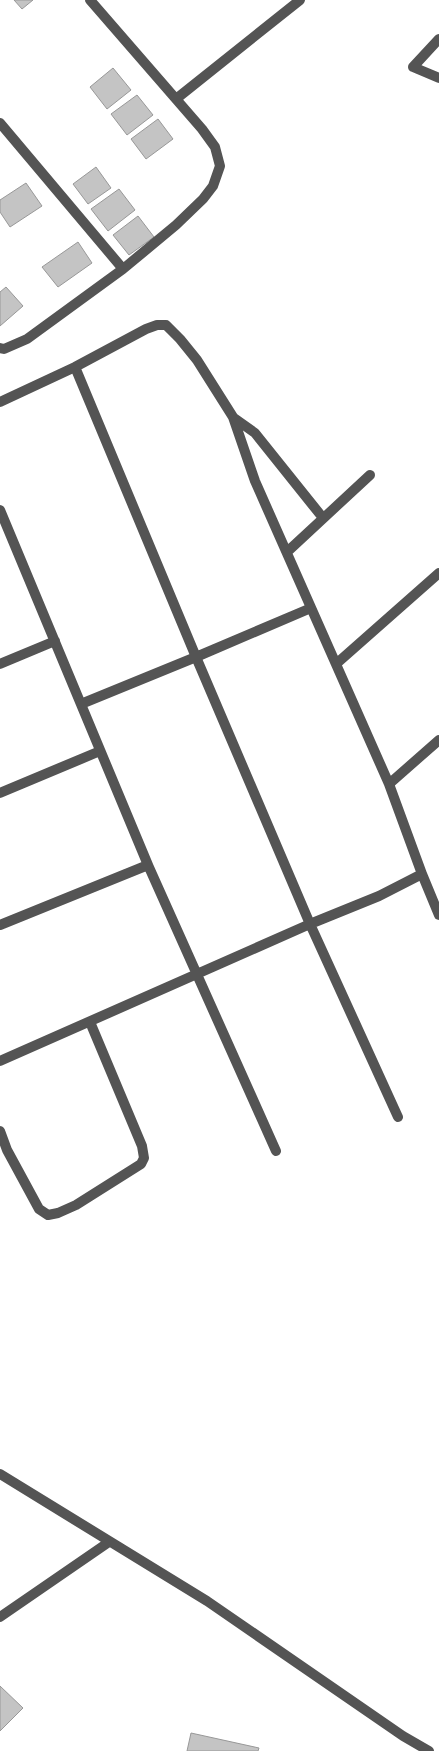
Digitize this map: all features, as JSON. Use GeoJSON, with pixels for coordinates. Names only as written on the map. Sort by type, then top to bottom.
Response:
{"type":"FeatureCollection","features":[{"type":"Feature","properties":{"kind":"street"},"geometry":{"type":"LineString","coordinates":[[176,99],[300,0]]}},
{"type":"Feature","properties":{"kind":"street"},"geometry":{"type":"LineString","coordinates":[[0,348],[4,349],[27,340],[123,269],[204,199],[213,186],[220,166],[215,147],[95,2]]}},
{"type":"Feature","properties":{"kind":"street"},"geometry":{"type":"LineString","coordinates":[[439,40],[413,67],[439,78]]}},
{"type":"Feature","properties":{"kind":"street"},"geometry":{"type":"LineString","coordinates":[[0,123],[123,269]]}},
{"type":"Feature","properties":{"kind":"street"},"geometry":{"type":"LineString","coordinates":[[0,402],[75,367],[157,325],[166,325],[180,339],[197,360],[233,417],[255,481],[389,784],[422,874],[437,902],[439,915]]}},
{"type":"Feature","properties":{"kind":"street"},"geometry":{"type":"LineString","coordinates":[[75,367],[310,924],[398,1117]]}},
{"type":"Feature","properties":{"kind":"street"},"geometry":{"type":"LineString","coordinates":[[233,417],[255,433],[323,518]]}},
{"type":"Feature","properties":{"kind":"street"},"geometry":{"type":"LineString","coordinates":[[287,552],[370,475]]}},
{"type":"Feature","properties":{"kind":"street"},"geometry":{"type":"LineString","coordinates":[[0,510],[4,531],[55,641],[148,864],[276,1151]]}},
{"type":"Feature","properties":{"kind":"street"},"geometry":{"type":"LineString","coordinates":[[336,664],[439,573]]}},
{"type":"Feature","properties":{"kind":"street"},"geometry":{"type":"LineString","coordinates":[[81,704],[311,608]]}},
{"type":"Feature","properties":{"kind":"street"},"geometry":{"type":"LineString","coordinates":[[0,664],[55,641]]}},
{"type":"Feature","properties":{"kind":"street"},"geometry":{"type":"LineString","coordinates":[[389,784],[439,740]]}},
{"type":"Feature","properties":{"kind":"street"},"geometry":{"type":"LineString","coordinates":[[0,793],[100,751]]}},
{"type":"Feature","properties":{"kind":"street"},"geometry":{"type":"LineString","coordinates":[[0,925],[148,864]]}},
{"type":"Feature","properties":{"kind":"street"},"geometry":{"type":"LineString","coordinates":[[0,1061],[310,924],[379,896],[422,874]]}},
{"type":"Feature","properties":{"kind":"street"},"geometry":{"type":"LineString","coordinates":[[0,1131],[3,1154],[39,1209],[48,1215],[76,1205],[141,1164],[144,1158],[142,1146],[90,1022]]}},
{"type":"Feature","properties":{"kind":"street"},"geometry":{"type":"LineString","coordinates":[[0,1474],[207,1601],[403,1736],[429,1751]]}},
{"type":"Feature","properties":{"kind":"street"},"geometry":{"type":"LineString","coordinates":[[0,1617],[109,1542]]}},
{"type":"Feature","properties":{"kind":"building"},"geometry":{"type":"Polygon","coordinates":[[[14,0],[33,0],[22,9],[14,0]]]}},
{"type":"Feature","properties":{"kind":"building"},"geometry":{"type":"Polygon","coordinates":[[[113,68],[131,90],[107,109],[90,87],[113,68]]]}},
{"type":"Feature","properties":{"kind":"building"},"geometry":{"type":"Polygon","coordinates":[[[137,95],[153,115],[127,135],[111,114],[137,95]]]}},
{"type":"Feature","properties":{"kind":"building"},"geometry":{"type":"Polygon","coordinates":[[[158,119],[173,139],[146,159],[131,139],[158,119]]]}},
{"type":"Feature","properties":{"kind":"building"},"geometry":{"type":"Polygon","coordinates":[[[96,167],[111,188],[88,204],[73,184],[96,167]]]}},
{"type":"Feature","properties":{"kind":"building"},"geometry":{"type":"Polygon","coordinates":[[[26,183],[42,206],[10,227],[0,212],[0,200],[26,183]]]}},
{"type":"Feature","properties":{"kind":"building"},"geometry":{"type":"Polygon","coordinates":[[[119,189],[135,210],[108,231],[91,209],[119,189]]]}},
{"type":"Feature","properties":{"kind":"building"},"geometry":{"type":"Polygon","coordinates":[[[138,216],[154,237],[129,255],[113,235],[138,216]]]}},
{"type":"Feature","properties":{"kind":"building"},"geometry":{"type":"Polygon","coordinates":[[[78,242],[92,263],[58,287],[42,267],[78,242]]]}},
{"type":"Feature","properties":{"kind":"building"},"geometry":{"type":"Polygon","coordinates":[[[6,287],[23,306],[0,326],[0,292],[6,287]]]}},
{"type":"Feature","properties":{"kind":"building"},"geometry":{"type":"Polygon","coordinates":[[[0,1686],[23,1708],[0,1731],[0,1686]]]}},
{"type":"Feature","properties":{"kind":"building"},"geometry":{"type":"Polygon","coordinates":[[[191,1733],[259,1748],[258,1751],[187,1751],[191,1733]]]}}]}
